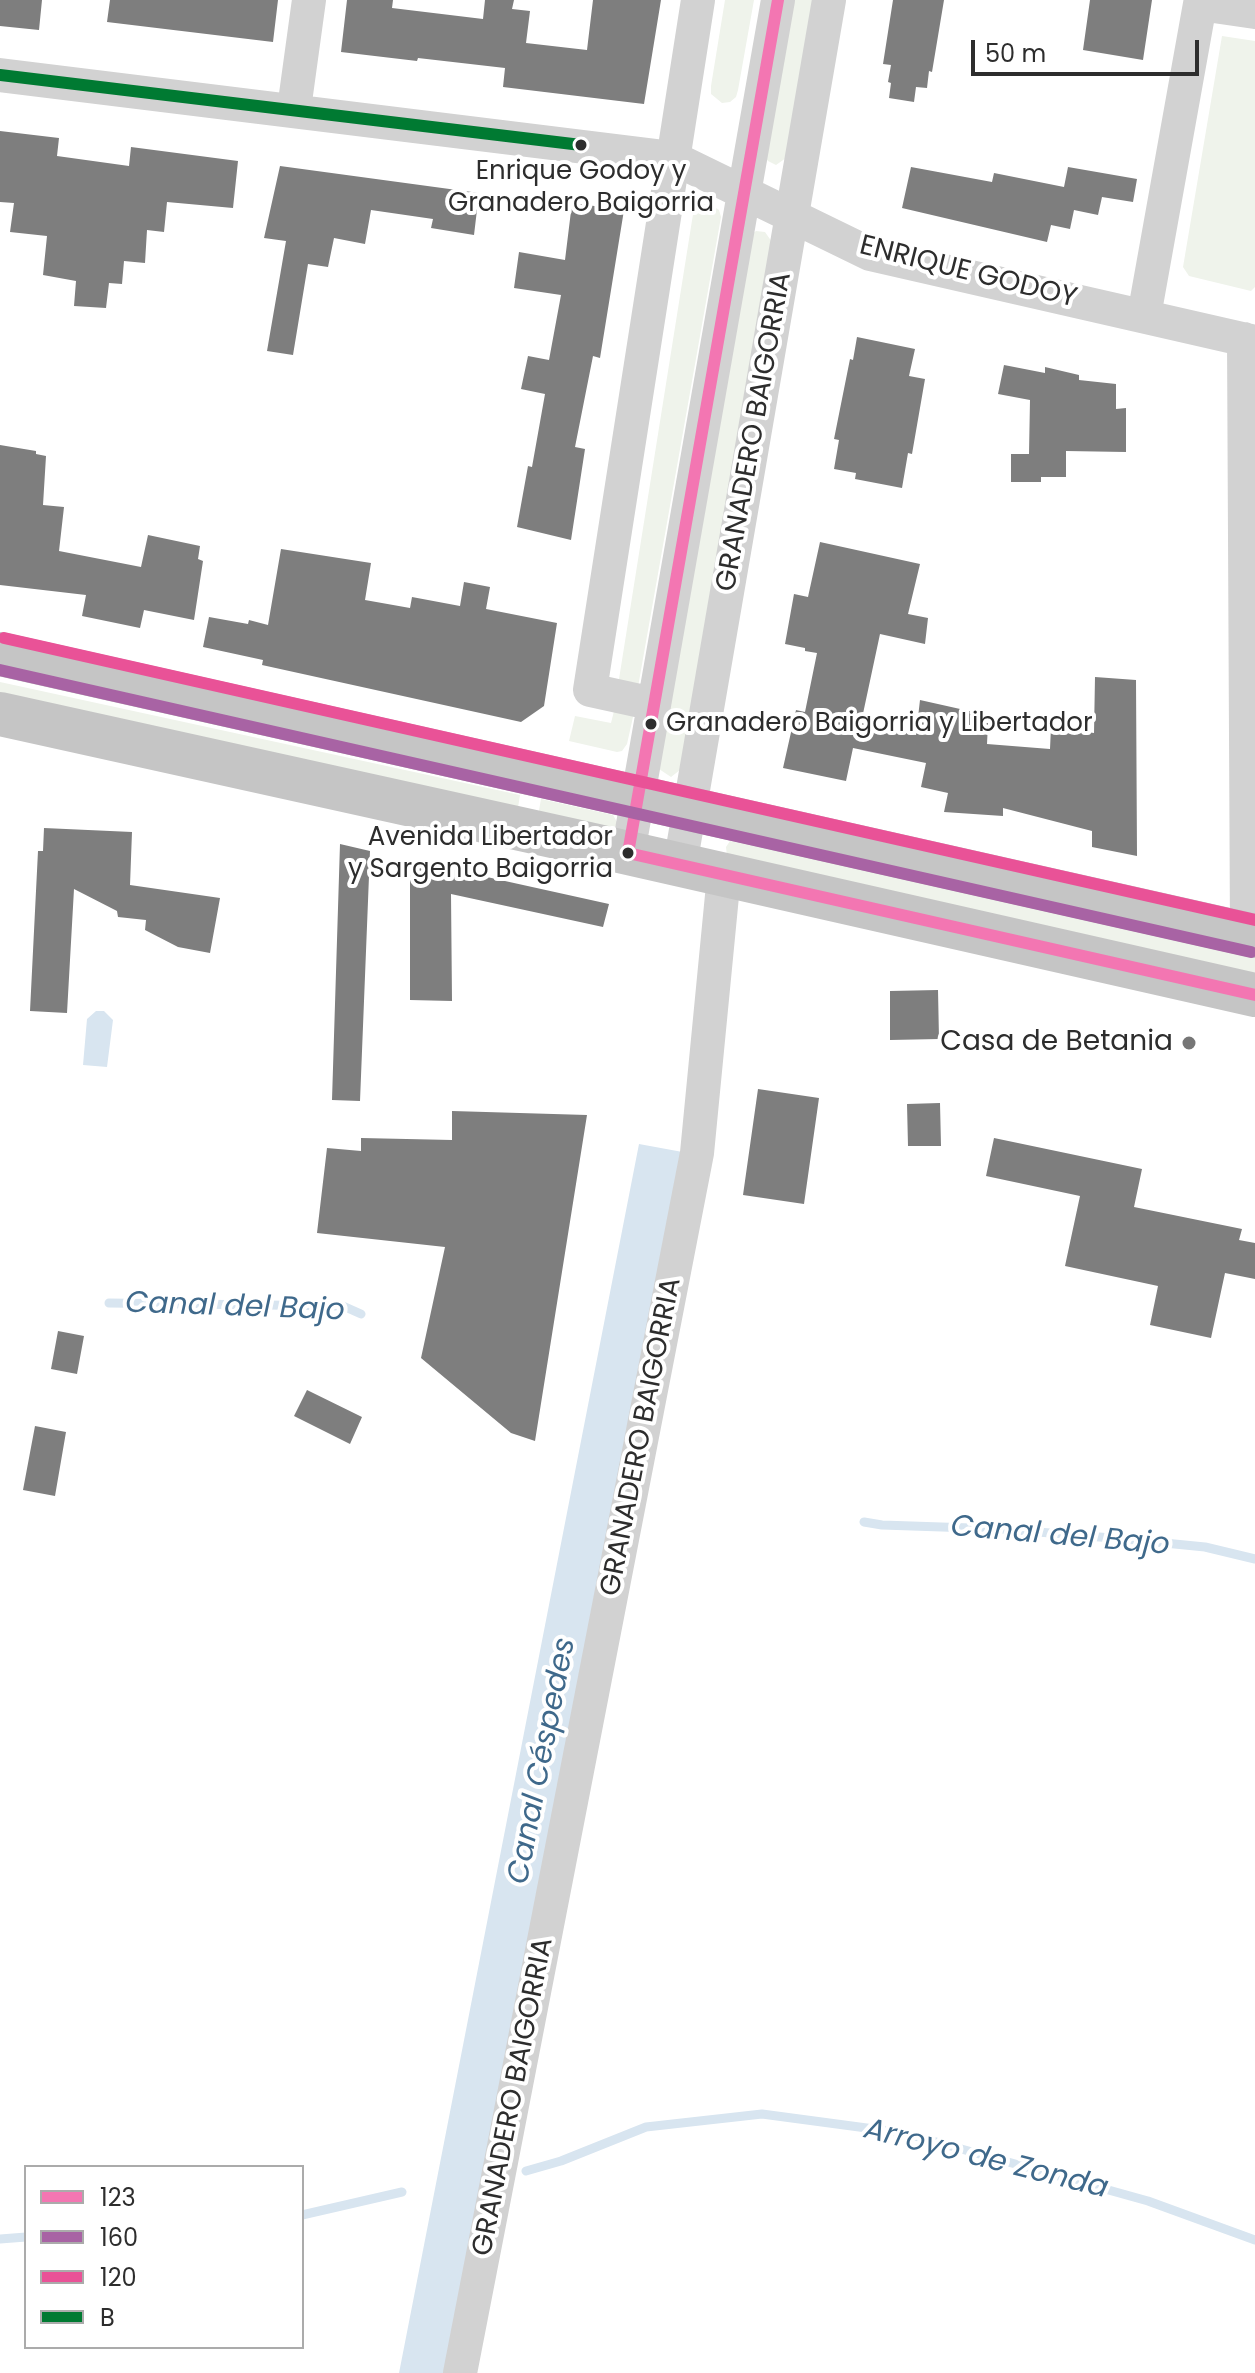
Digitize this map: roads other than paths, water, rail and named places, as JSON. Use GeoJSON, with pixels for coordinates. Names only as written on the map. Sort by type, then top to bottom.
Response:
{"type":"FeatureCollection","features":[{"type":"Feature","properties":{"kind":"main road"},"geometry":{"type":"LineString","coordinates":[[0,654],[1251,935]]}},
{"type":"Feature","properties":{"kind":"main road"},"geometry":{"type":"LineString","coordinates":[[0,714],[1255,995]]}},
{"type":"Feature","properties":{"kind":"street"},"geometry":{"type":"LineString","coordinates":[[294,109],[309,0]]}},
{"type":"Feature","properties":{"kind":"street"},"geometry":{"type":"LineString","coordinates":[[654,704],[590,690],[698,0]]}},
{"type":"Feature","properties":{"kind":"street","name":"GRANADERO BAIGORRIA"},"geometry":{"type":"LineString","coordinates":[[628,853],[778,0]]}},
{"type":"Feature","properties":{"kind":"street","name":"GRANADERO BAIGORRIA"},"geometry":{"type":"LineString","coordinates":[[680,865],[829,0]]}},
{"type":"Feature","properties":{"kind":"street"},"geometry":{"type":"LineString","coordinates":[[1144,316],[1200,4],[1255,12]]}},
{"type":"Feature","properties":{"kind":"street","name":"ENRIQUE GODOY"},"geometry":{"type":"LineString","coordinates":[[0,75],[673,158],[870,254],[1250,341]]}},
{"type":"Feature","properties":{"kind":"street"},"geometry":{"type":"LineString","coordinates":[[1250,341],[1251,935]]}},
{"type":"Feature","properties":{"kind":"street","name":"GRANADERO BAIGORRIA"},"geometry":{"type":"LineString","coordinates":[[460,2373],[697,1153],[724,875]]}},
{"type":"Feature","properties":{"kind":"water"},"geometry":{"type":"Polygon","coordinates":[[[96,1011],[104,1011],[113,1020],[107,1067],[83,1065],[87,1019],[96,1011]]]}},
{"type":"Feature","properties":{"kind":"water","name":"Canal Céspedes"},"geometry":{"type":"Polygon","coordinates":[[[639,1144],[688,1153],[444,2373],[399,2373],[639,1144]]]}},
{"type":"Feature","properties":{"kind":"waterway","name":"Canal del Bajo"},"geometry":{"type":"LineString","coordinates":[[109,1303],[343,1306],[361,1314]]}},
{"type":"Feature","properties":{"kind":"waterway","name":"Canal del Bajo"},"geometry":{"type":"LineString","coordinates":[[864,1522],[1124,1539],[1205,1547],[1255,1559]]}},
{"type":"Feature","properties":{"kind":"waterway","name":"Arroyo de Zonda"},"geometry":{"type":"LineString","coordinates":[[526,2171],[561,2161],[646,2127],[762,2114],[904,2133],[1148,2201],[1255,2240]]}},
{"type":"Feature","properties":{"kind":"waterway"},"geometry":{"type":"LineString","coordinates":[[304,2215],[402,2192]]}},
{"type":"Feature","properties":{"kind":"waterway"},"geometry":{"type":"LineString","coordinates":[[0,2239],[24,2237]]}},
{"type":"Feature","properties":{"kind":"place","name":"Enrique Godoy y Granadero Baigorria"},"geometry":{"type":"Point","coordinates":[581,145]}},
{"type":"Feature","properties":{"kind":"place","name":"Granadero Baigorria y Libertador"},"geometry":{"type":"Point","coordinates":[651,724]}},
{"type":"Feature","properties":{"kind":"place","name":"Avenida Libertador y Sargento Baigorria"},"geometry":{"type":"Point","coordinates":[628,853]}},
{"type":"Feature","properties":{"kind":"place","name":"Casa de Betania"},"geometry":{"type":"Point","coordinates":[1189,1043]}}]}
